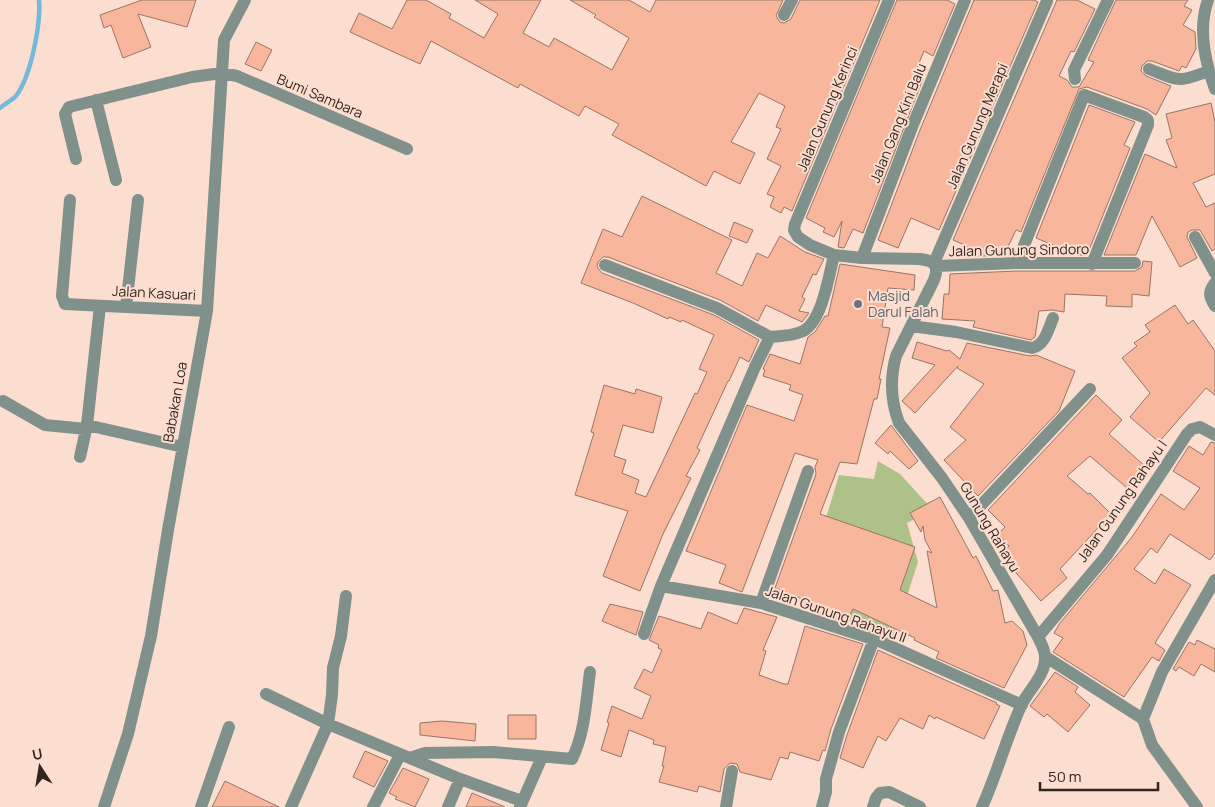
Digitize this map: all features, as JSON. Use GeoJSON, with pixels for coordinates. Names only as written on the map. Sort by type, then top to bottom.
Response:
{"type":"FeatureCollection","features":[{"type":"Feature","properties":{"kind":"street"},"geometry":{"type":"LineString","coordinates":[[784,15],[792,0]]}},
{"type":"Feature","properties":{"kind":"street","name":"Jalan Gunung Kerinci"},"geometry":{"type":"LineString","coordinates":[[794,230],[889,0]]}},
{"type":"Feature","properties":{"kind":"street","name":"Jalan Gang Kini Balu"},"geometry":{"type":"LineString","coordinates":[[862,258],[912,126],[965,0]]}},
{"type":"Feature","properties":{"kind":"street"},"geometry":{"type":"LineString","coordinates":[[1075,79],[1074,70],[1108,0]]}},
{"type":"Feature","properties":{"kind":"street","name":"Jalan Gunung Merapi"},"geometry":{"type":"LineString","coordinates":[[935,265],[1047,1]]}},
{"type":"Feature","properties":{"kind":"street","name":"Babakan Loa"},"geometry":{"type":"LineString","coordinates":[[104,807],[128,734],[151,636],[207,310],[224,40],[240,3]]}},
{"type":"Feature","properties":{"kind":"street"},"geometry":{"type":"LineString","coordinates":[[1210,3],[1203,24],[1209,71],[1215,89]]}},
{"type":"Feature","properties":{"kind":"street"},"geometry":{"type":"LineString","coordinates":[[1149,69],[1183,81],[1209,71]]}},
{"type":"Feature","properties":{"kind":"street"},"geometry":{"type":"LineString","coordinates":[[76,159],[65,114],[69,107],[192,77],[222,73]]}},
{"type":"Feature","properties":{"kind":"street","name":"Bumi Sambara"},"geometry":{"type":"LineString","coordinates":[[222,73],[238,76],[407,149]]}},
{"type":"Feature","properties":{"kind":"street"},"geometry":{"type":"LineString","coordinates":[[1017,262],[1084,95],[1148,120],[1148,125],[1092,264]]}},
{"type":"Feature","properties":{"kind":"street"},"geometry":{"type":"LineString","coordinates":[[96,100],[116,180]]}},
{"type":"Feature","properties":{"kind":"street","name":"Jalan Kasuari"},"geometry":{"type":"LineString","coordinates":[[70,200],[62,296],[65,304],[207,310]]}},
{"type":"Feature","properties":{"kind":"street"},"geometry":{"type":"LineString","coordinates":[[126,307],[138,200]]}},
{"type":"Feature","properties":{"kind":"street","name":"Jalan Gunung Sindoro"},"geometry":{"type":"LineString","coordinates":[[794,230],[798,237],[810,245],[834,256],[920,259],[935,265],[1017,262],[1136,263]]}},
{"type":"Feature","properties":{"kind":"street"},"geometry":{"type":"LineString","coordinates":[[1195,237],[1215,273]]}},
{"type":"Feature","properties":{"kind":"street"},"geometry":{"type":"LineString","coordinates":[[605,265],[717,308],[770,337],[803,332],[812,323],[823,300],[834,256]]}},
{"type":"Feature","properties":{"kind":"street","name":"Gunung Rahayu"},"geometry":{"type":"LineString","coordinates":[[935,265],[934,280],[896,356],[893,366],[892,393],[896,416],[899,423],[942,478],[969,518],[1038,636],[1046,657]]}},
{"type":"Feature","properties":{"kind":"street"},"geometry":{"type":"LineString","coordinates":[[1215,283],[1210,290],[1215,306]]}},
{"type":"Feature","properties":{"kind":"street"},"geometry":{"type":"LineString","coordinates":[[80,457],[86,427],[100,306]]}},
{"type":"Feature","properties":{"kind":"street"},"geometry":{"type":"LineString","coordinates":[[912,326],[956,332],[1032,348],[1039,346],[1044,341],[1053,318]]}},
{"type":"Feature","properties":{"kind":"street"},"geometry":{"type":"LineString","coordinates":[[644,634],[661,586],[755,366],[770,337]]}},
{"type":"Feature","properties":{"kind":"street"},"geometry":{"type":"LineString","coordinates":[[969,518],[1090,389]]}},
{"type":"Feature","properties":{"kind":"street"},"geometry":{"type":"LineString","coordinates":[[3,401],[45,425],[86,427],[182,447]]}},
{"type":"Feature","properties":{"kind":"street","name":"Jalan Gunung Rahayu I"},"geometry":{"type":"LineString","coordinates":[[1038,636],[1107,555],[1186,434],[1192,429],[1200,427],[1215,435]]}},
{"type":"Feature","properties":{"kind":"street"},"geometry":{"type":"LineString","coordinates":[[761,603],[808,471]]}},
{"type":"Feature","properties":{"kind":"street"},"geometry":{"type":"LineString","coordinates":[[1143,719],[1162,672],[1215,580]]}},
{"type":"Feature","properties":{"kind":"street","name":"Jalan Gunung Rahayu II"},"geometry":{"type":"LineString","coordinates":[[661,586],[761,603],[874,639],[1022,705]]}},
{"type":"Feature","properties":{"kind":"street"},"geometry":{"type":"LineString","coordinates":[[291,807],[326,726],[332,695],[332,668],[341,636],[346,596]]}},
{"type":"Feature","properties":{"kind":"street"},"geometry":{"type":"LineString","coordinates":[[822,807],[826,792],[826,778],[839,732],[874,639]]}},
{"type":"Feature","properties":{"kind":"street"},"geometry":{"type":"LineString","coordinates":[[982,807],[994,782],[1022,705],[1044,669],[1046,657],[1143,719],[1152,745],[1197,807]]}},
{"type":"Feature","properties":{"kind":"street"},"geometry":{"type":"LineString","coordinates":[[373,807],[405,756],[425,753],[493,752],[572,759],[577,749],[582,727],[590,672]]}},
{"type":"Feature","properties":{"kind":"street"},"geometry":{"type":"LineString","coordinates":[[266,694],[326,726],[521,804],[542,757]]}},
{"type":"Feature","properties":{"kind":"street"},"geometry":{"type":"LineString","coordinates":[[200,807],[229,727]]}},
{"type":"Feature","properties":{"kind":"street"},"geometry":{"type":"LineString","coordinates":[[726,807],[732,771]]}},
{"type":"Feature","properties":{"kind":"street"},"geometry":{"type":"LineString","coordinates":[[448,807],[460,779]]}},
{"type":"Feature","properties":{"kind":"street"},"geometry":{"type":"LineString","coordinates":[[873,807],[880,793],[889,792],[920,807]]}},
{"type":"Feature","properties":{"kind":"green space"},"geometry":{"type":"Polygon","coordinates":[[[878,461],[900,474],[933,510],[907,523],[918,562],[894,637],[800,604],[839,475],[874,479],[878,461]]]}},
{"type":"Feature","properties":{"kind":"building"},"geometry":{"type":"Polygon","coordinates":[[[142,0],[196,0],[187,27],[138,14],[151,47],[123,58],[111,25],[104,28],[100,15],[142,0]]]}},
{"type":"Feature","properties":{"kind":"building"},"geometry":{"type":"Polygon","coordinates":[[[407,0],[426,0],[451,14],[449,18],[484,38],[498,14],[475,0],[541,0],[523,33],[549,47],[554,38],[612,70],[629,38],[570,0],[629,0],[650,12],[656,0],[783,0],[776,16],[780,22],[784,23],[791,19],[800,0],[880,0],[792,211],[784,207],[781,213],[770,207],[774,197],[767,194],[781,166],[767,159],[781,129],[776,127],[785,106],[759,93],[731,142],[755,153],[740,184],[714,171],[706,186],[612,135],[619,124],[585,106],[579,116],[520,84],[518,88],[431,41],[420,64],[350,32],[359,13],[392,29],[407,0]]]}},
{"type":"Feature","properties":{"kind":"building"},"geometry":{"type":"Polygon","coordinates":[[[897,0],[947,0],[955,4],[933,56],[924,51],[914,75],[923,79],[863,233],[853,229],[844,248],[838,247],[842,221],[834,237],[823,232],[825,228],[806,218],[897,0]]]}},
{"type":"Feature","properties":{"kind":"building"},"geometry":{"type":"Polygon","coordinates":[[[974,0],[1034,0],[1038,2],[939,230],[911,218],[898,248],[878,240],[920,130],[974,0]]]}},
{"type":"Feature","properties":{"kind":"building"},"geometry":{"type":"Polygon","coordinates":[[[1057,0],[1077,0],[1095,9],[1074,52],[1071,51],[1059,76],[1067,80],[1072,87],[1079,87],[1094,62],[1088,60],[1116,0],[1188,0],[1184,6],[1192,10],[1183,25],[1195,32],[1196,49],[1186,68],[1182,66],[1179,71],[1152,61],[1147,61],[1142,66],[1141,71],[1146,76],[1171,86],[1156,115],[1147,109],[1087,87],[1079,89],[1021,232],[1016,230],[1004,255],[963,257],[967,246],[953,240],[1057,0]]]}},
{"type":"Feature","properties":{"kind":"building"},"geometry":{"type":"Polygon","coordinates":[[[256,42],[272,50],[261,71],[245,64],[256,42]]]}},
{"type":"Feature","properties":{"kind":"building"},"geometry":{"type":"Polygon","coordinates":[[[1211,103],[1215,122],[1215,174],[1193,183],[1206,207],[1215,203],[1215,249],[1212,251],[1200,230],[1188,232],[1187,237],[1197,258],[1180,267],[1152,216],[1136,255],[1104,255],[1145,154],[1177,168],[1166,140],[1172,138],[1166,114],[1211,103]]]}},
{"type":"Feature","properties":{"kind":"building"},"geometry":{"type":"Polygon","coordinates":[[[1089,105],[1135,122],[1124,145],[1130,148],[1087,255],[1077,255],[1036,238],[1089,105]]]}},
{"type":"Feature","properties":{"kind":"building"},"geometry":{"type":"Polygon","coordinates":[[[642,196],[732,240],[716,273],[742,286],[757,253],[768,258],[780,236],[805,252],[824,259],[816,275],[813,274],[802,297],[805,299],[799,311],[809,313],[802,322],[766,305],[758,321],[720,300],[608,257],[603,257],[598,262],[597,267],[602,273],[714,315],[759,340],[749,362],[740,357],[728,381],[697,448],[700,450],[686,476],[691,478],[663,534],[640,591],[603,576],[628,511],[575,495],[594,433],[591,432],[604,385],[635,394],[636,389],[662,397],[653,433],[623,425],[614,456],[626,460],[622,473],[639,480],[635,493],[646,497],[695,393],[697,394],[707,372],[699,369],[714,335],[682,320],[681,322],[669,317],[668,319],[581,283],[603,229],[622,237],[642,196]]]}},
{"type":"Feature","properties":{"kind":"building"},"geometry":{"type":"Polygon","coordinates":[[[734,222],[753,230],[747,243],[729,236],[734,222]]]}},
{"type":"Feature","properties":{"kind":"building"},"geometry":{"type":"Polygon","coordinates":[[[1143,261],[1152,262],[1149,296],[1132,294],[1132,307],[1106,306],[1107,296],[1065,294],[1064,312],[1052,310],[1039,311],[1035,337],[1031,340],[973,327],[975,321],[942,319],[944,294],[949,294],[950,274],[1017,271],[1135,271],[1142,267],[1143,261]]]}},
{"type":"Feature","properties":{"kind":"building"},"geometry":{"type":"Polygon","coordinates":[[[840,264],[915,275],[914,290],[888,288],[882,327],[890,328],[879,379],[881,379],[877,399],[874,399],[857,464],[840,462],[820,514],[915,547],[900,590],[937,608],[927,551],[932,553],[925,540],[923,526],[921,532],[910,513],[940,497],[973,558],[976,556],[993,591],[998,590],[1005,623],[1012,621],[1023,631],[1027,645],[1004,688],[936,658],[939,652],[914,640],[915,638],[853,609],[846,622],[810,610],[811,608],[800,604],[802,599],[775,588],[816,474],[815,467],[818,460],[795,453],[742,592],[719,583],[726,565],[686,551],[747,405],[794,421],[803,395],[789,390],[791,385],[763,376],[765,370],[763,369],[770,354],[800,364],[808,337],[815,332],[825,316],[828,316],[840,264]]]}},
{"type":"Feature","properties":{"kind":"building"},"geometry":{"type":"Polygon","coordinates":[[[1175,305],[1188,324],[1193,320],[1215,351],[1215,395],[1206,388],[1159,442],[1130,417],[1150,393],[1122,358],[1137,346],[1134,343],[1150,332],[1145,325],[1175,305]]]}},
{"type":"Feature","properties":{"kind":"building"},"geometry":{"type":"Polygon","coordinates":[[[917,342],[949,350],[960,359],[967,343],[1030,356],[1036,355],[1075,371],[1059,411],[978,496],[944,460],[966,440],[950,427],[984,384],[957,368],[958,366],[915,413],[902,401],[935,365],[912,358],[917,342]]]}},
{"type":"Feature","properties":{"kind":"building"},"geometry":{"type":"Polygon","coordinates":[[[1096,395],[1122,420],[1109,434],[1146,467],[1127,488],[1090,456],[1067,476],[1088,494],[1090,493],[1111,514],[1060,569],[1067,578],[1041,601],[1009,565],[1005,563],[1000,555],[1009,546],[998,534],[1005,527],[988,510],[1096,395]]]}},
{"type":"Feature","properties":{"kind":"building"},"geometry":{"type":"Polygon","coordinates":[[[891,425],[918,461],[909,469],[890,451],[888,454],[875,443],[891,425]]]}},
{"type":"Feature","properties":{"kind":"building"},"geometry":{"type":"Polygon","coordinates":[[[1211,442],[1215,443],[1215,553],[1210,560],[1170,534],[1157,553],[1151,548],[1134,569],[1155,584],[1164,569],[1191,585],[1155,643],[1165,650],[1159,661],[1152,657],[1124,697],[1053,652],[1063,638],[1054,633],[1060,623],[1132,537],[1161,494],[1184,510],[1200,488],[1173,471],[1189,446],[1203,455],[1211,442]]]}},
{"type":"Feature","properties":{"kind":"building"},"geometry":{"type":"Polygon","coordinates":[[[610,604],[643,612],[636,635],[602,621],[610,604]]]}},
{"type":"Feature","properties":{"kind":"building"},"geometry":{"type":"Polygon","coordinates":[[[744,608],[777,617],[763,650],[766,651],[759,675],[784,684],[788,684],[805,626],[863,644],[831,729],[825,751],[823,750],[819,761],[790,752],[788,759],[780,757],[771,780],[740,772],[737,764],[730,763],[724,769],[720,792],[699,786],[697,792],[659,782],[664,766],[662,766],[666,747],[653,744],[654,740],[629,730],[621,757],[601,750],[612,706],[642,719],[651,696],[634,688],[644,669],[652,673],[662,650],[658,648],[659,645],[649,640],[659,616],[701,629],[708,612],[737,624],[744,608]]]}},
{"type":"Feature","properties":{"kind":"building"},"geometry":{"type":"Polygon","coordinates":[[[1197,640],[1215,649],[1215,672],[1201,664],[1194,676],[1179,667],[1176,671],[1173,669],[1189,642],[1195,645],[1197,640]]]}},
{"type":"Feature","properties":{"kind":"building"},"geometry":{"type":"Polygon","coordinates":[[[878,650],[997,703],[1000,706],[984,739],[929,715],[923,729],[900,718],[886,741],[878,736],[863,768],[840,758],[878,650]]]}},
{"type":"Feature","properties":{"kind":"building"},"geometry":{"type":"Polygon","coordinates":[[[1055,672],[1078,687],[1075,692],[1090,705],[1068,732],[1047,714],[1044,717],[1030,706],[1055,672]]]}},
{"type":"Feature","properties":{"kind":"building"},"geometry":{"type":"Polygon","coordinates":[[[508,715],[536,715],[536,739],[508,739],[508,715]]]}},
{"type":"Feature","properties":{"kind":"building"},"geometry":{"type":"Polygon","coordinates":[[[442,721],[476,724],[475,741],[420,735],[420,723],[442,721]]]}},
{"type":"Feature","properties":{"kind":"building"},"geometry":{"type":"Polygon","coordinates":[[[365,751],[388,761],[374,787],[353,777],[365,751]]]}},
{"type":"Feature","properties":{"kind":"building"},"geometry":{"type":"Polygon","coordinates":[[[403,768],[429,779],[415,807],[395,799],[397,797],[389,793],[403,768]]]}},
{"type":"Feature","properties":{"kind":"building"},"geometry":{"type":"Polygon","coordinates":[[[225,781],[279,807],[212,807],[225,781]]]}},
{"type":"Feature","properties":{"kind":"building"},"geometry":{"type":"Polygon","coordinates":[[[472,793],[505,807],[466,807],[472,793]]]}},
{"type":"Feature","properties":{"kind":"waterway"},"geometry":{"type":"LineString","coordinates":[[0,108],[16,96],[26,76],[37,36],[39,0]]}},
{"type":"Feature","properties":{"kind":"place","name":"Masjid Darul Falah"},"geometry":{"type":"Point","coordinates":[858,304]}}]}
